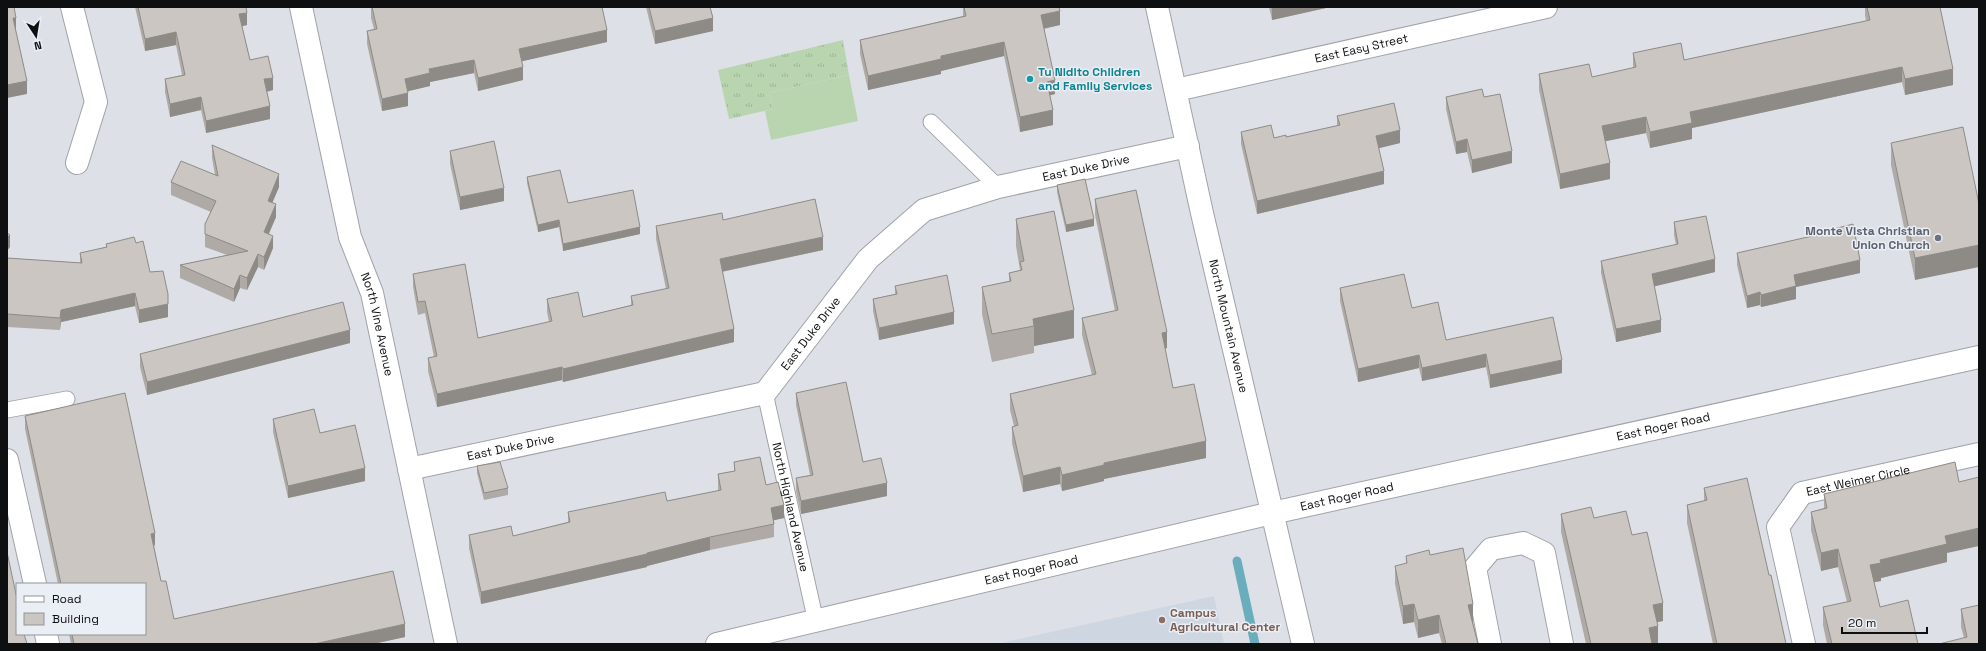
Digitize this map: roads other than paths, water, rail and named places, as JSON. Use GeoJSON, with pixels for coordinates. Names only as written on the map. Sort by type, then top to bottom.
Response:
{"type":"FeatureCollection","features":[{"type":"Feature","properties":{"kind":"street"},"geometry":{"type":"LineString","coordinates":[[72,7],[96,102],[77,163]]}},
{"type":"Feature","properties":{"kind":"street","name":"North Vine Avenue"},"geometry":{"type":"LineString","coordinates":[[301,7],[350,237],[372,293],[446,644]]}},
{"type":"Feature","properties":{"kind":"street","name":"North Mountain Avenue"},"geometry":{"type":"LineString","coordinates":[[1157,7],[1303,644]]}},
{"type":"Feature","properties":{"kind":"street","name":"East Easy Street"},"geometry":{"type":"LineString","coordinates":[[1176,90],[1546,7]]}},
{"type":"Feature","properties":{"kind":"street","name":"East Duke Drive"},"geometry":{"type":"LineString","coordinates":[[409,469],[765,393],[868,259],[924,210],[998,187],[1188,146]]}},
{"type":"Feature","properties":{"kind":"street","name":"East Roger Road"},"geometry":{"type":"LineString","coordinates":[[717,644],[816,622],[1272,513],[1979,358]]}},
{"type":"Feature","properties":{"kind":"street","name":"East Weimer Circle"},"geometry":{"type":"LineString","coordinates":[[1804,644],[1778,526],[1802,493],[1979,454]]}},
{"type":"Feature","properties":{"kind":"street"},"geometry":{"type":"LineString","coordinates":[[7,460],[35,583]]}},
{"type":"Feature","properties":{"kind":"street"},"geometry":{"type":"LineString","coordinates":[[1490,644],[1475,568],[1491,549],[1523,543],[1544,553],[1562,644]]}},
{"type":"Feature","properties":{"kind":"lane"},"geometry":{"type":"LineString","coordinates":[[931,122],[998,187]]}},
{"type":"Feature","properties":{"kind":"lane","name":"North Highland Avenue"},"geometry":{"type":"LineString","coordinates":[[765,393],[816,622]]}},
{"type":"Feature","properties":{"kind":"lane"},"geometry":{"type":"LineString","coordinates":[[7,410],[67,399]]}},
{"type":"Feature","properties":{"kind":"waterway"},"geometry":{"type":"LineString","coordinates":[[1237,561],[1255,644]]}},
{"type":"Feature","properties":{"kind":"place","name":"Tu Nidito Children and Family Services"},"geometry":{"type":"Point","coordinates":[1030,79]}},
{"type":"Feature","properties":{"kind":"place","name":"Monte Vista Christian Union Church"},"geometry":{"type":"Point","coordinates":[1938,238]}},
{"type":"Feature","properties":{"kind":"place","name":"Campus Agricultural Center"},"geometry":{"type":"Point","coordinates":[1162,620]}}]}
